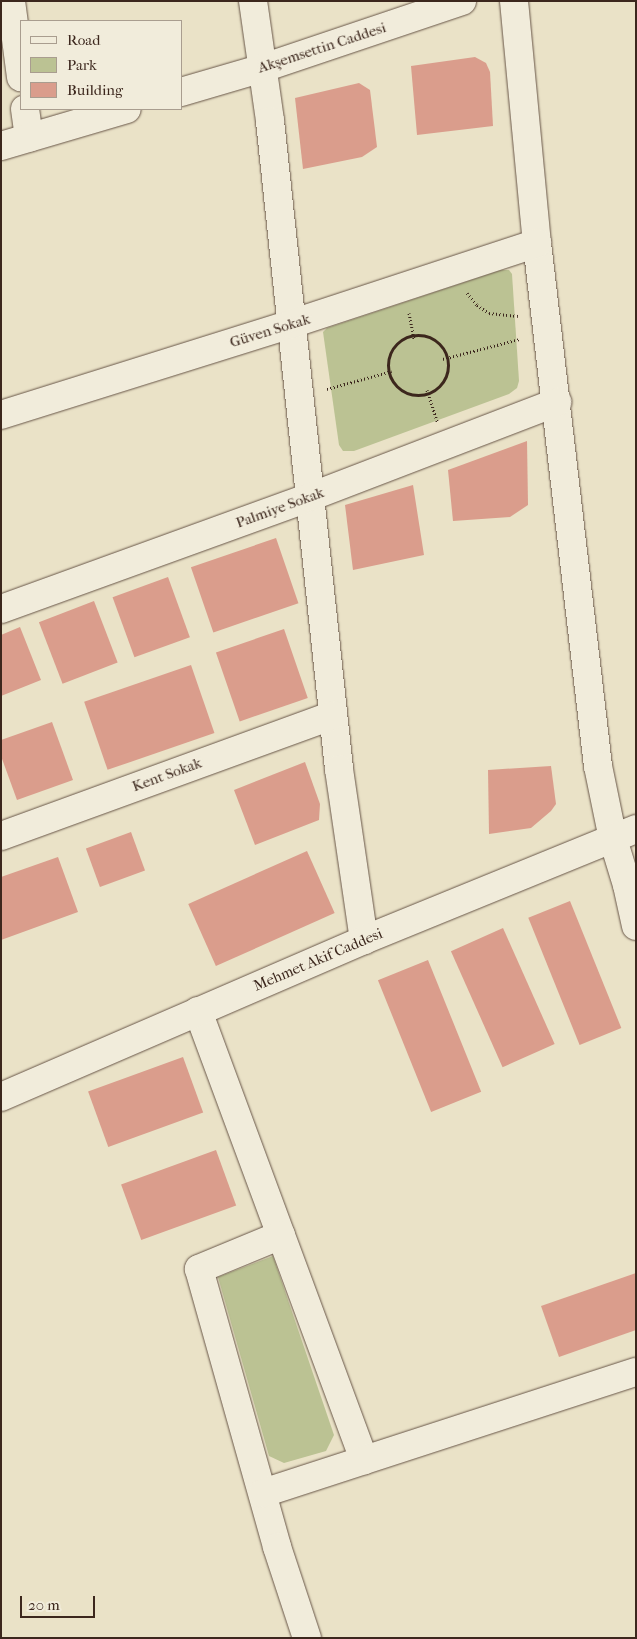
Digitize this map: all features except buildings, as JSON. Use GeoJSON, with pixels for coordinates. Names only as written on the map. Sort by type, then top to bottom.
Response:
{"type":"FeatureCollection","features":[{"type":"Feature","properties":{"kind":"street"},"geometry":{"type":"LineString","coordinates":[[11,1],[20,69]]}},
{"type":"Feature","properties":{"kind":"street"},"geometry":{"type":"LineString","coordinates":[[253,1],[291,324],[333,715],[364,940]]}},
{"type":"Feature","properties":{"kind":"street","name":"Akşemsettin Caddesi"},"geometry":{"type":"LineString","coordinates":[[182,92],[262,68],[462,1]]}},
{"type":"Feature","properties":{"kind":"street"},"geometry":{"type":"LineString","coordinates":[[514,1],[537,243],[598,766],[624,834],[628,885],[636,926]]}},
{"type":"Feature","properties":{"kind":"street"},"geometry":{"type":"LineString","coordinates":[[26,110],[29,138]]}},
{"type":"Feature","properties":{"kind":"street"},"geometry":{"type":"LineString","coordinates":[[1,146],[124,110]]}},
{"type":"Feature","properties":{"kind":"street","name":"Güven Sokak"},"geometry":{"type":"LineString","coordinates":[[1,415],[291,324],[537,243]]}},
{"type":"Feature","properties":{"kind":"street","name":"Palmiye Sokak"},"geometry":{"type":"LineString","coordinates":[[1,609],[310,497],[557,402]]}},
{"type":"Feature","properties":{"kind":"street","name":"Kent Sokak"},"geometry":{"type":"LineString","coordinates":[[1,836],[333,715]]}},
{"type":"Feature","properties":{"kind":"street","name":"Mehmet Akif Caddesi"},"geometry":{"type":"LineString","coordinates":[[1,1097],[364,940],[624,834]]}},
{"type":"Feature","properties":{"kind":"street"},"geometry":{"type":"LineString","coordinates":[[198,1012],[364,1460]]}},
{"type":"Feature","properties":{"kind":"street"},"geometry":{"type":"LineString","coordinates":[[281,1235],[199,1269],[277,1547],[307,1638]]}},
{"type":"Feature","properties":{"kind":"street"},"geometry":{"type":"LineString","coordinates":[[263,1493],[636,1372]]}},
{"type":"Feature","properties":{"kind":"path"},"geometry":{"type":"LineString","coordinates":[[465,287],[477,305],[489,313],[518,316]]}},
{"type":"Feature","properties":{"kind":"path"},"geometry":{"type":"LineString","coordinates":[[413,336],[432,339],[440,344],[445,358],[448,372],[444,381],[437,389],[408,394],[393,381],[391,353],[404,339],[413,336]]}},
{"type":"Feature","properties":{"kind":"path"},"geometry":{"type":"LineString","coordinates":[[445,358],[520,339]]}},
{"type":"Feature","properties":{"kind":"path"},"geometry":{"type":"LineString","coordinates":[[327,389],[391,372]]}},
{"type":"Feature","properties":{"kind":"path"},"geometry":{"type":"LineString","coordinates":[[428,392],[438,424]]}},
{"type":"Feature","properties":{"kind":"green space"},"geometry":{"type":"Polygon","coordinates":[[[501,270],[509,270],[512,274],[519,381],[517,388],[509,394],[354,451],[343,451],[339,445],[323,332],[327,328],[501,270]]]}},
{"type":"Feature","properties":{"kind":"green space"},"geometry":{"type":"Polygon","coordinates":[[[273,1256],[334,1435],[326,1451],[284,1463],[269,1456],[218,1277],[273,1256]]]}}]}
